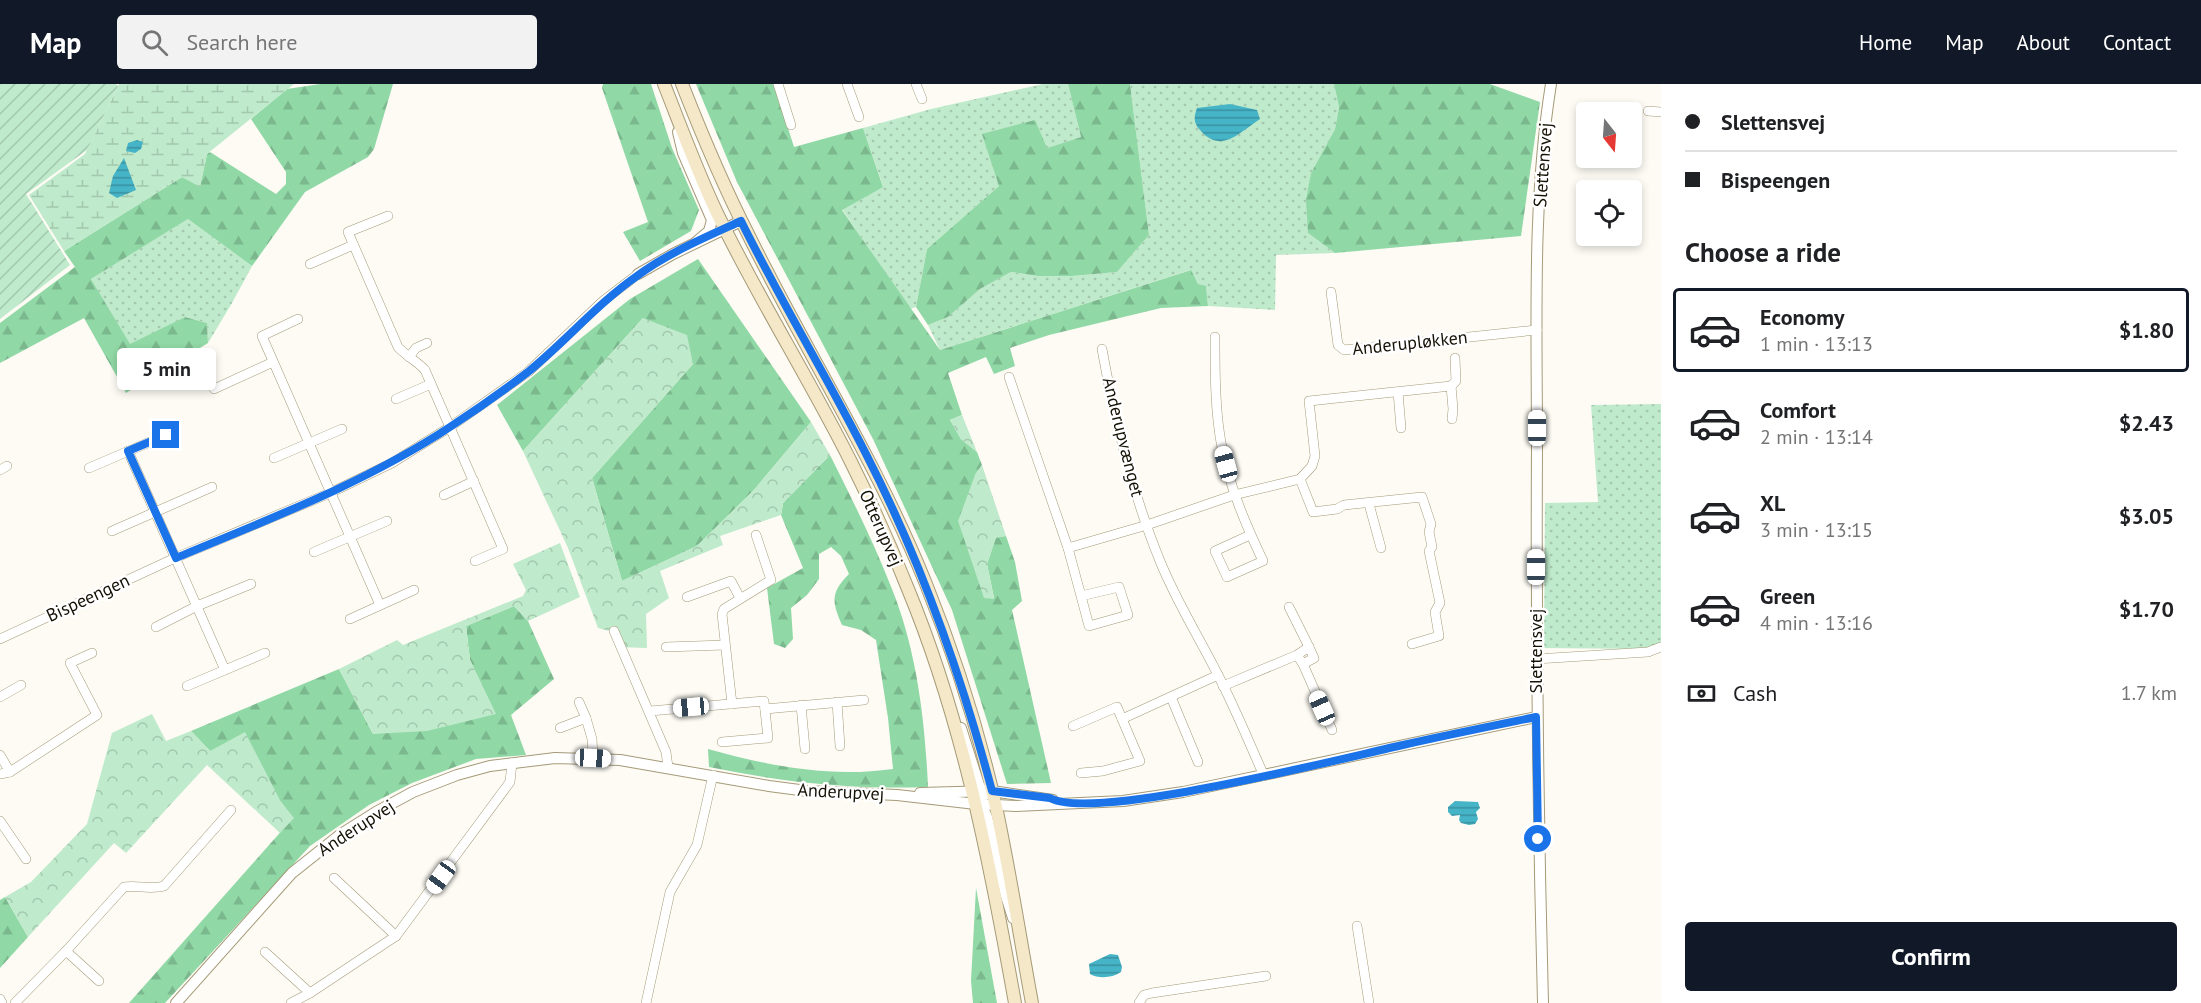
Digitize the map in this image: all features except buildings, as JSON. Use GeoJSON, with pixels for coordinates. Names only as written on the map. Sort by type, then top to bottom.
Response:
{"type":"FeatureCollection","features":[{"type":"Feature","properties":{"kind":"main road","name":"Otterupvej"},"geometry":{"type":"LineString","coordinates":[[664,84],[692,158],[725,228],[856,472],[909,591],[982,791],[997,904],[1014,1003]]}},
{"type":"Feature","properties":{"kind":"main road","name":"Otterupvej"},"geometry":{"type":"LineString","coordinates":[[682,84],[708,149],[741,221],[866,454],[926,585],[976,731],[982,791],[1021,942],[1032,1003]]}},
{"type":"Feature","properties":{"kind":"street"},"geometry":{"type":"LineString","coordinates":[[778,84],[791,125]]}},
{"type":"Feature","properties":{"kind":"street"},"geometry":{"type":"LineString","coordinates":[[846,84],[859,117]]}},
{"type":"Feature","properties":{"kind":"street"},"geometry":{"type":"LineString","coordinates":[[916,84],[922,99]]}},
{"type":"Feature","properties":{"kind":"street","name":"Slettensvej"},"geometry":{"type":"LineString","coordinates":[[1543,1003],[1536,717],[1537,330],[1539,196],[1542,149],[1551,84]]}},
{"type":"Feature","properties":{"kind":"street"},"geometry":{"type":"LineString","coordinates":[[671,102],[683,153],[712,220],[709,231],[696,242]]}},
{"type":"Feature","properties":{"kind":"street"},"geometry":{"type":"LineString","coordinates":[[1648,111],[1661,112]]}},
{"type":"Feature","properties":{"kind":"street"},"geometry":{"type":"LineString","coordinates":[[388,216],[348,232],[398,347],[425,370],[503,549],[475,561]]}},
{"type":"Feature","properties":{"kind":"street","name":"Bispeengen"},"geometry":{"type":"LineString","coordinates":[[0,639],[176,558],[330,493],[392,463],[450,427],[528,372],[603,301],[638,274],[696,242],[741,221]]}},
{"type":"Feature","properties":{"kind":"street"},"geometry":{"type":"LineString","coordinates":[[310,264],[353,245]]}},
{"type":"Feature","properties":{"kind":"street","name":"Anderupløkken"},"geometry":{"type":"LineString","coordinates":[[1331,292],[1338,345],[1344,350],[1537,330]]}},
{"type":"Feature","properties":{"kind":"street"},"geometry":{"type":"LineString","coordinates":[[298,319],[262,336],[380,605]]}},
{"type":"Feature","properties":{"kind":"street"},"geometry":{"type":"LineString","coordinates":[[1215,338],[1216,399],[1222,448],[1234,495],[1263,561],[1227,577],[1215,551],[1250,535]]}},
{"type":"Feature","properties":{"kind":"street"},"geometry":{"type":"LineString","coordinates":[[409,357],[416,348],[428,342]]}},
{"type":"Feature","properties":{"kind":"street","name":"Anderupvænget"},"geometry":{"type":"LineString","coordinates":[[1102,349],[1112,404],[1131,479],[1160,561],[1175,595],[1224,686],[1264,776]]}},
{"type":"Feature","properties":{"kind":"street"},"geometry":{"type":"LineString","coordinates":[[1068,548],[1147,525],[1234,495],[1300,479],[1312,466],[1315,456],[1309,401],[1451,386],[1456,381],[1455,358]]}},
{"type":"Feature","properties":{"kind":"street"},"geometry":{"type":"LineString","coordinates":[[214,389],[273,362]]}},
{"type":"Feature","properties":{"kind":"street"},"geometry":{"type":"LineString","coordinates":[[1010,377],[1068,548],[1089,626],[1128,615],[1119,587],[1081,596]]}},
{"type":"Feature","properties":{"kind":"street"},"geometry":{"type":"LineString","coordinates":[[396,399],[431,384]]}},
{"type":"Feature","properties":{"kind":"street"},"geometry":{"type":"LineString","coordinates":[[1451,386],[1452,419]]}},
{"type":"Feature","properties":{"kind":"street"},"geometry":{"type":"LineString","coordinates":[[1398,392],[1401,428]]}},
{"type":"Feature","properties":{"kind":"street"},"geometry":{"type":"LineString","coordinates":[[274,458],[342,429]]}},
{"type":"Feature","properties":{"kind":"street"},"geometry":{"type":"LineString","coordinates":[[89,468],[166,435]]}},
{"type":"Feature","properties":{"kind":"street"},"geometry":{"type":"LineString","coordinates":[[128,451],[225,670]]}},
{"type":"Feature","properties":{"kind":"street"},"geometry":{"type":"LineString","coordinates":[[1300,479],[1313,512],[1337,509],[1344,505],[1422,497],[1431,524],[1429,532],[1432,546],[1429,551],[1440,603],[1435,612],[1439,636],[1412,644]]}},
{"type":"Feature","properties":{"kind":"street"},"geometry":{"type":"LineString","coordinates":[[444,495],[474,481]]}},
{"type":"Feature","properties":{"kind":"street"},"geometry":{"type":"LineString","coordinates":[[111,531],[212,487]]}},
{"type":"Feature","properties":{"kind":"street"},"geometry":{"type":"LineString","coordinates":[[1369,504],[1381,548]]}},
{"type":"Feature","properties":{"kind":"street"},"geometry":{"type":"LineString","coordinates":[[314,552],[387,520]]}},
{"type":"Feature","properties":{"kind":"street"},"geometry":{"type":"LineString","coordinates":[[732,704],[722,614],[724,609],[771,580],[756,535]]}},
{"type":"Feature","properties":{"kind":"street"},"geometry":{"type":"LineString","coordinates":[[687,597],[731,582],[740,598]]}},
{"type":"Feature","properties":{"kind":"street"},"geometry":{"type":"LineString","coordinates":[[156,627],[197,606],[251,584]]}},
{"type":"Feature","properties":{"kind":"street"},"geometry":{"type":"LineString","coordinates":[[350,619],[414,590]]}},
{"type":"Feature","properties":{"kind":"street"},"geometry":{"type":"LineString","coordinates":[[1290,607],[1314,658],[1303,664]]}},
{"type":"Feature","properties":{"kind":"street"},"geometry":{"type":"LineString","coordinates":[[614,631],[650,711],[666,752],[668,767]]}},
{"type":"Feature","properties":{"kind":"street"},"geometry":{"type":"LineString","coordinates":[[666,647],[724,645]]}},
{"type":"Feature","properties":{"kind":"street"},"geometry":{"type":"LineString","coordinates":[[1224,686],[1297,655],[1309,646]]}},
{"type":"Feature","properties":{"kind":"street"},"geometry":{"type":"LineString","coordinates":[[1536,659],[1648,652],[1661,647]]}},
{"type":"Feature","properties":{"kind":"street"},"geometry":{"type":"LineString","coordinates":[[0,774],[10,772],[97,715],[70,663],[92,652]]}},
{"type":"Feature","properties":{"kind":"street"},"geometry":{"type":"LineString","coordinates":[[186,686],[265,653]]}},
{"type":"Feature","properties":{"kind":"street"},"geometry":{"type":"LineString","coordinates":[[1297,655],[1332,730]]}},
{"type":"Feature","properties":{"kind":"street"},"geometry":{"type":"LineString","coordinates":[[1122,719],[1218,675]]}},
{"type":"Feature","properties":{"kind":"street"},"geometry":{"type":"LineString","coordinates":[[0,697],[21,685]]}},
{"type":"Feature","properties":{"kind":"street"},"geometry":{"type":"LineString","coordinates":[[1171,697],[1198,762]]}},
{"type":"Feature","properties":{"kind":"street"},"geometry":{"type":"LineString","coordinates":[[765,709],[864,700]]}},
{"type":"Feature","properties":{"kind":"street"},"geometry":{"type":"LineString","coordinates":[[650,711],[764,701],[768,738],[722,742]]}},
{"type":"Feature","properties":{"kind":"street"},"geometry":{"type":"LineString","coordinates":[[579,702],[592,739],[593,758]]}},
{"type":"Feature","properties":{"kind":"street"},"geometry":{"type":"LineString","coordinates":[[837,702],[840,746]]}},
{"type":"Feature","properties":{"kind":"street"},"geometry":{"type":"LineString","coordinates":[[801,705],[805,749]]}},
{"type":"Feature","properties":{"kind":"street"},"geometry":{"type":"LineString","coordinates":[[1073,726],[1117,707],[1140,761],[1103,771],[1081,773]]}},
{"type":"Feature","properties":{"kind":"street"},"geometry":{"type":"LineString","coordinates":[[560,728],[586,717]]}},
{"type":"Feature","properties":{"kind":"street","name":"Anderupvej"},"geometry":{"type":"LineString","coordinates":[[176,1003],[292,873],[341,834],[375,812],[413,792],[457,776],[513,763],[555,758],[593,758],[668,767],[807,791],[897,795],[1016,807],[1148,797],[1264,776],[1536,717]]}},
{"type":"Feature","properties":{"kind":"street"},"geometry":{"type":"LineString","coordinates":[[0,755],[10,772]]}},
{"type":"Feature","properties":{"kind":"street"},"geometry":{"type":"LineString","coordinates":[[291,1003],[396,936],[510,782],[513,763]]}},
{"type":"Feature","properties":{"kind":"street"},"geometry":{"type":"LineString","coordinates":[[646,1003],[670,892],[697,845],[713,775]]}},
{"type":"Feature","properties":{"kind":"street","name":"Anderupvej"},"geometry":{"type":"LineString","coordinates":[[897,795],[982,791],[1050,798],[1058,803]]}},
{"type":"Feature","properties":{"kind":"street"},"geometry":{"type":"LineString","coordinates":[[15,1003],[124,887],[154,889],[164,886],[231,810]]}},
{"type":"Feature","properties":{"kind":"street"},"geometry":{"type":"LineString","coordinates":[[1,824],[26,860]]}},
{"type":"Feature","properties":{"kind":"street"},"geometry":{"type":"LineString","coordinates":[[334,878],[396,936]]}},
{"type":"Feature","properties":{"kind":"street"},"geometry":{"type":"LineString","coordinates":[[1358,926],[1369,1003]]}},
{"type":"Feature","properties":{"kind":"street"},"geometry":{"type":"LineString","coordinates":[[66,951],[99,981]]}},
{"type":"Feature","properties":{"kind":"street"},"geometry":{"type":"LineString","coordinates":[[265,952],[310,993]]}},
{"type":"Feature","properties":{"kind":"street"},"geometry":{"type":"LineString","coordinates":[[1139,1003],[1144,995],[1152,993],[1266,976]]}},
{"type":"Feature","properties":{"kind":"street"},"geometry":{"type":"LineString","coordinates":[[0,999],[2,1003]]}},
{"type":"Feature","properties":{"kind":"green space"},"geometry":{"type":"Polygon","coordinates":[[[0,84],[116,84],[118,86],[87,150],[26,194],[70,265],[0,319],[0,84]]]}},
{"type":"Feature","properties":{"kind":"green space"},"geometry":{"type":"Polygon","coordinates":[[[119,84],[294,84],[207,154],[200,187],[182,177],[64,251],[29,195],[85,154],[119,84]]]}},
{"type":"Feature","properties":{"kind":"green space"},"geometry":{"type":"Polygon","coordinates":[[[320,84],[393,84],[374,149],[368,157],[305,192],[252,266],[188,219],[91,279],[130,344],[185,317],[207,323],[208,343],[126,393],[84,318],[0,363],[0,323],[75,267],[64,251],[182,177],[200,186],[207,154],[210,152],[276,194],[286,184],[286,172],[251,119],[287,89],[320,84]]]}},
{"type":"Feature","properties":{"kind":"green space"},"geometry":{"type":"Polygon","coordinates":[[[603,84],[651,84],[672,148],[699,210],[691,231],[640,261],[623,232],[648,222],[602,88],[603,84]]]}},
{"type":"Feature","properties":{"kind":"green space"},"geometry":{"type":"Polygon","coordinates":[[[696,84],[774,84],[794,147],[863,128],[883,187],[842,210],[940,350],[1191,270],[1198,284],[1206,286],[1208,306],[1161,308],[1049,335],[1010,348],[1015,366],[994,374],[986,357],[948,373],[962,415],[950,420],[961,439],[977,452],[982,465],[975,475],[984,598],[994,598],[987,564],[996,537],[1006,536],[1015,562],[1022,601],[1012,610],[1051,783],[1007,784],[952,610],[873,439],[737,182],[696,84]]]}},
{"type":"Feature","properties":{"kind":"green space"},"geometry":{"type":"Polygon","coordinates":[[[1043,84],[1068,84],[1081,137],[1047,148],[999,186],[927,249],[916,307],[910,309],[842,209],[883,186],[863,128],[931,109],[1043,84]]]}},
{"type":"Feature","properties":{"kind":"green space"},"geometry":{"type":"Polygon","coordinates":[[[1068,84],[1130,84],[1149,235],[1117,272],[1038,276],[1011,272],[980,289],[948,317],[928,325],[916,307],[927,249],[999,186],[982,134],[1035,120],[1047,148],[1081,137],[1068,84]]]}},
{"type":"Feature","properties":{"kind":"green space"},"geometry":{"type":"Polygon","coordinates":[[[1130,84],[1334,84],[1339,107],[1335,129],[1311,173],[1308,233],[1335,253],[1276,255],[1275,310],[1208,306],[1206,287],[1198,284],[1190,270],[940,350],[928,325],[948,317],[980,289],[1011,272],[1038,276],[1072,276],[1117,272],[1149,235],[1130,84]]]}},
{"type":"Feature","properties":{"kind":"green space"},"geometry":{"type":"Polygon","coordinates":[[[1334,84],[1490,84],[1540,102],[1521,236],[1335,253],[1308,233],[1306,200],[1311,173],[1335,129],[1339,107],[1334,84]]]}},
{"type":"Feature","properties":{"kind":"green space"},"geometry":{"type":"Polygon","coordinates":[[[188,219],[252,266],[208,343],[207,323],[185,317],[130,345],[91,279],[188,219]]]}},
{"type":"Feature","properties":{"kind":"green space"},"geometry":{"type":"Polygon","coordinates":[[[698,259],[811,422],[753,491],[697,546],[622,581],[592,478],[693,364],[643,318],[523,451],[497,405],[630,299],[698,259]]]}},
{"type":"Feature","properties":{"kind":"green space"},"geometry":{"type":"Polygon","coordinates":[[[643,318],[687,335],[693,364],[592,478],[622,581],[697,546],[753,491],[811,422],[830,455],[783,503],[781,515],[720,536],[723,545],[660,571],[669,598],[646,614],[647,648],[617,647],[609,631],[598,628],[568,548],[523,451],[643,318]]]}},
{"type":"Feature","properties":{"kind":"green space"},"geometry":{"type":"Polygon","coordinates":[[[1661,404],[1661,642],[1644,649],[1544,648],[1545,503],[1598,502],[1591,405],[1661,404]]]}},
{"type":"Feature","properties":{"kind":"green space"},"geometry":{"type":"Polygon","coordinates":[[[962,415],[977,452],[961,439],[950,420],[962,415]]]}},
{"type":"Feature","properties":{"kind":"green space"},"geometry":{"type":"Polygon","coordinates":[[[830,455],[878,555],[901,613],[918,686],[925,737],[928,787],[818,784],[709,767],[708,749],[754,761],[800,769],[846,772],[893,769],[876,640],[861,630],[842,625],[836,610],[835,598],[838,587],[849,574],[841,556],[831,547],[819,554],[819,579],[807,595],[791,608],[793,639],[785,648],[774,644],[767,588],[803,568],[781,515],[783,503],[830,455]]]}},
{"type":"Feature","properties":{"kind":"green space"},"geometry":{"type":"Polygon","coordinates":[[[982,465],[1006,536],[996,538],[987,564],[994,599],[984,598],[958,521],[975,475],[982,465]]]}},
{"type":"Feature","properties":{"kind":"green space"},"geometry":{"type":"Polygon","coordinates":[[[560,543],[580,597],[528,621],[514,606],[466,626],[470,660],[496,714],[427,731],[373,734],[339,669],[397,640],[403,645],[523,596],[526,590],[513,564],[560,543]]]}},
{"type":"Feature","properties":{"kind":"green space"},"geometry":{"type":"Polygon","coordinates":[[[514,606],[528,621],[554,679],[511,715],[526,755],[476,759],[412,783],[369,805],[310,846],[165,1003],[129,1003],[293,818],[281,802],[210,751],[191,731],[339,669],[373,734],[495,713],[470,660],[466,626],[514,606]]]}},
{"type":"Feature","properties":{"kind":"green space"},"geometry":{"type":"Polygon","coordinates":[[[152,714],[166,741],[191,731],[210,751],[245,732],[281,802],[294,818],[280,833],[207,765],[126,853],[114,843],[28,937],[5,897],[31,882],[87,824],[112,733],[152,714]]]}},
{"type":"Feature","properties":{"kind":"green space"},"geometry":{"type":"Polygon","coordinates":[[[976,888],[997,1003],[973,1003],[971,981],[976,888]]]}},
{"type":"Feature","properties":{"kind":"green space"},"geometry":{"type":"Polygon","coordinates":[[[5,897],[28,937],[0,968],[0,900],[5,897]]]}},
{"type":"Feature","properties":{"kind":"water"},"geometry":{"type":"Polygon","coordinates":[[[1230,104],[1257,110],[1260,119],[1230,139],[1215,141],[1200,130],[1195,122],[1197,108],[1230,104]]]}},
{"type":"Feature","properties":{"kind":"water"},"geometry":{"type":"Polygon","coordinates":[[[137,140],[143,142],[141,149],[135,153],[126,151],[128,143],[137,140]]]}},
{"type":"Feature","properties":{"kind":"water"},"geometry":{"type":"Polygon","coordinates":[[[124,158],[136,190],[117,198],[109,193],[113,176],[124,158]]]}},
{"type":"Feature","properties":{"kind":"water"},"geometry":{"type":"Polygon","coordinates":[[[1455,801],[1478,802],[1480,808],[1476,812],[1478,819],[1475,824],[1461,823],[1460,815],[1452,816],[1448,812],[1448,807],[1455,801]]]}},
{"type":"Feature","properties":{"kind":"water"},"geometry":{"type":"Polygon","coordinates":[[[1110,954],[1118,955],[1122,967],[1121,972],[1106,977],[1090,974],[1089,964],[1110,954]]]}},
{"type":"Feature","properties":{"kind":"route"},"geometry":{"type":"LineString","coordinates":[[166,435],[128,451],[176,558],[330,493],[392,463],[450,427],[528,372],[603,301],[638,274],[741,221],[866,454],[896,516],[926,585],[952,656],[992,791],[1050,798],[1058,803],[1123,801],[1222,785],[1536,717],[1538,839]]}}]}
